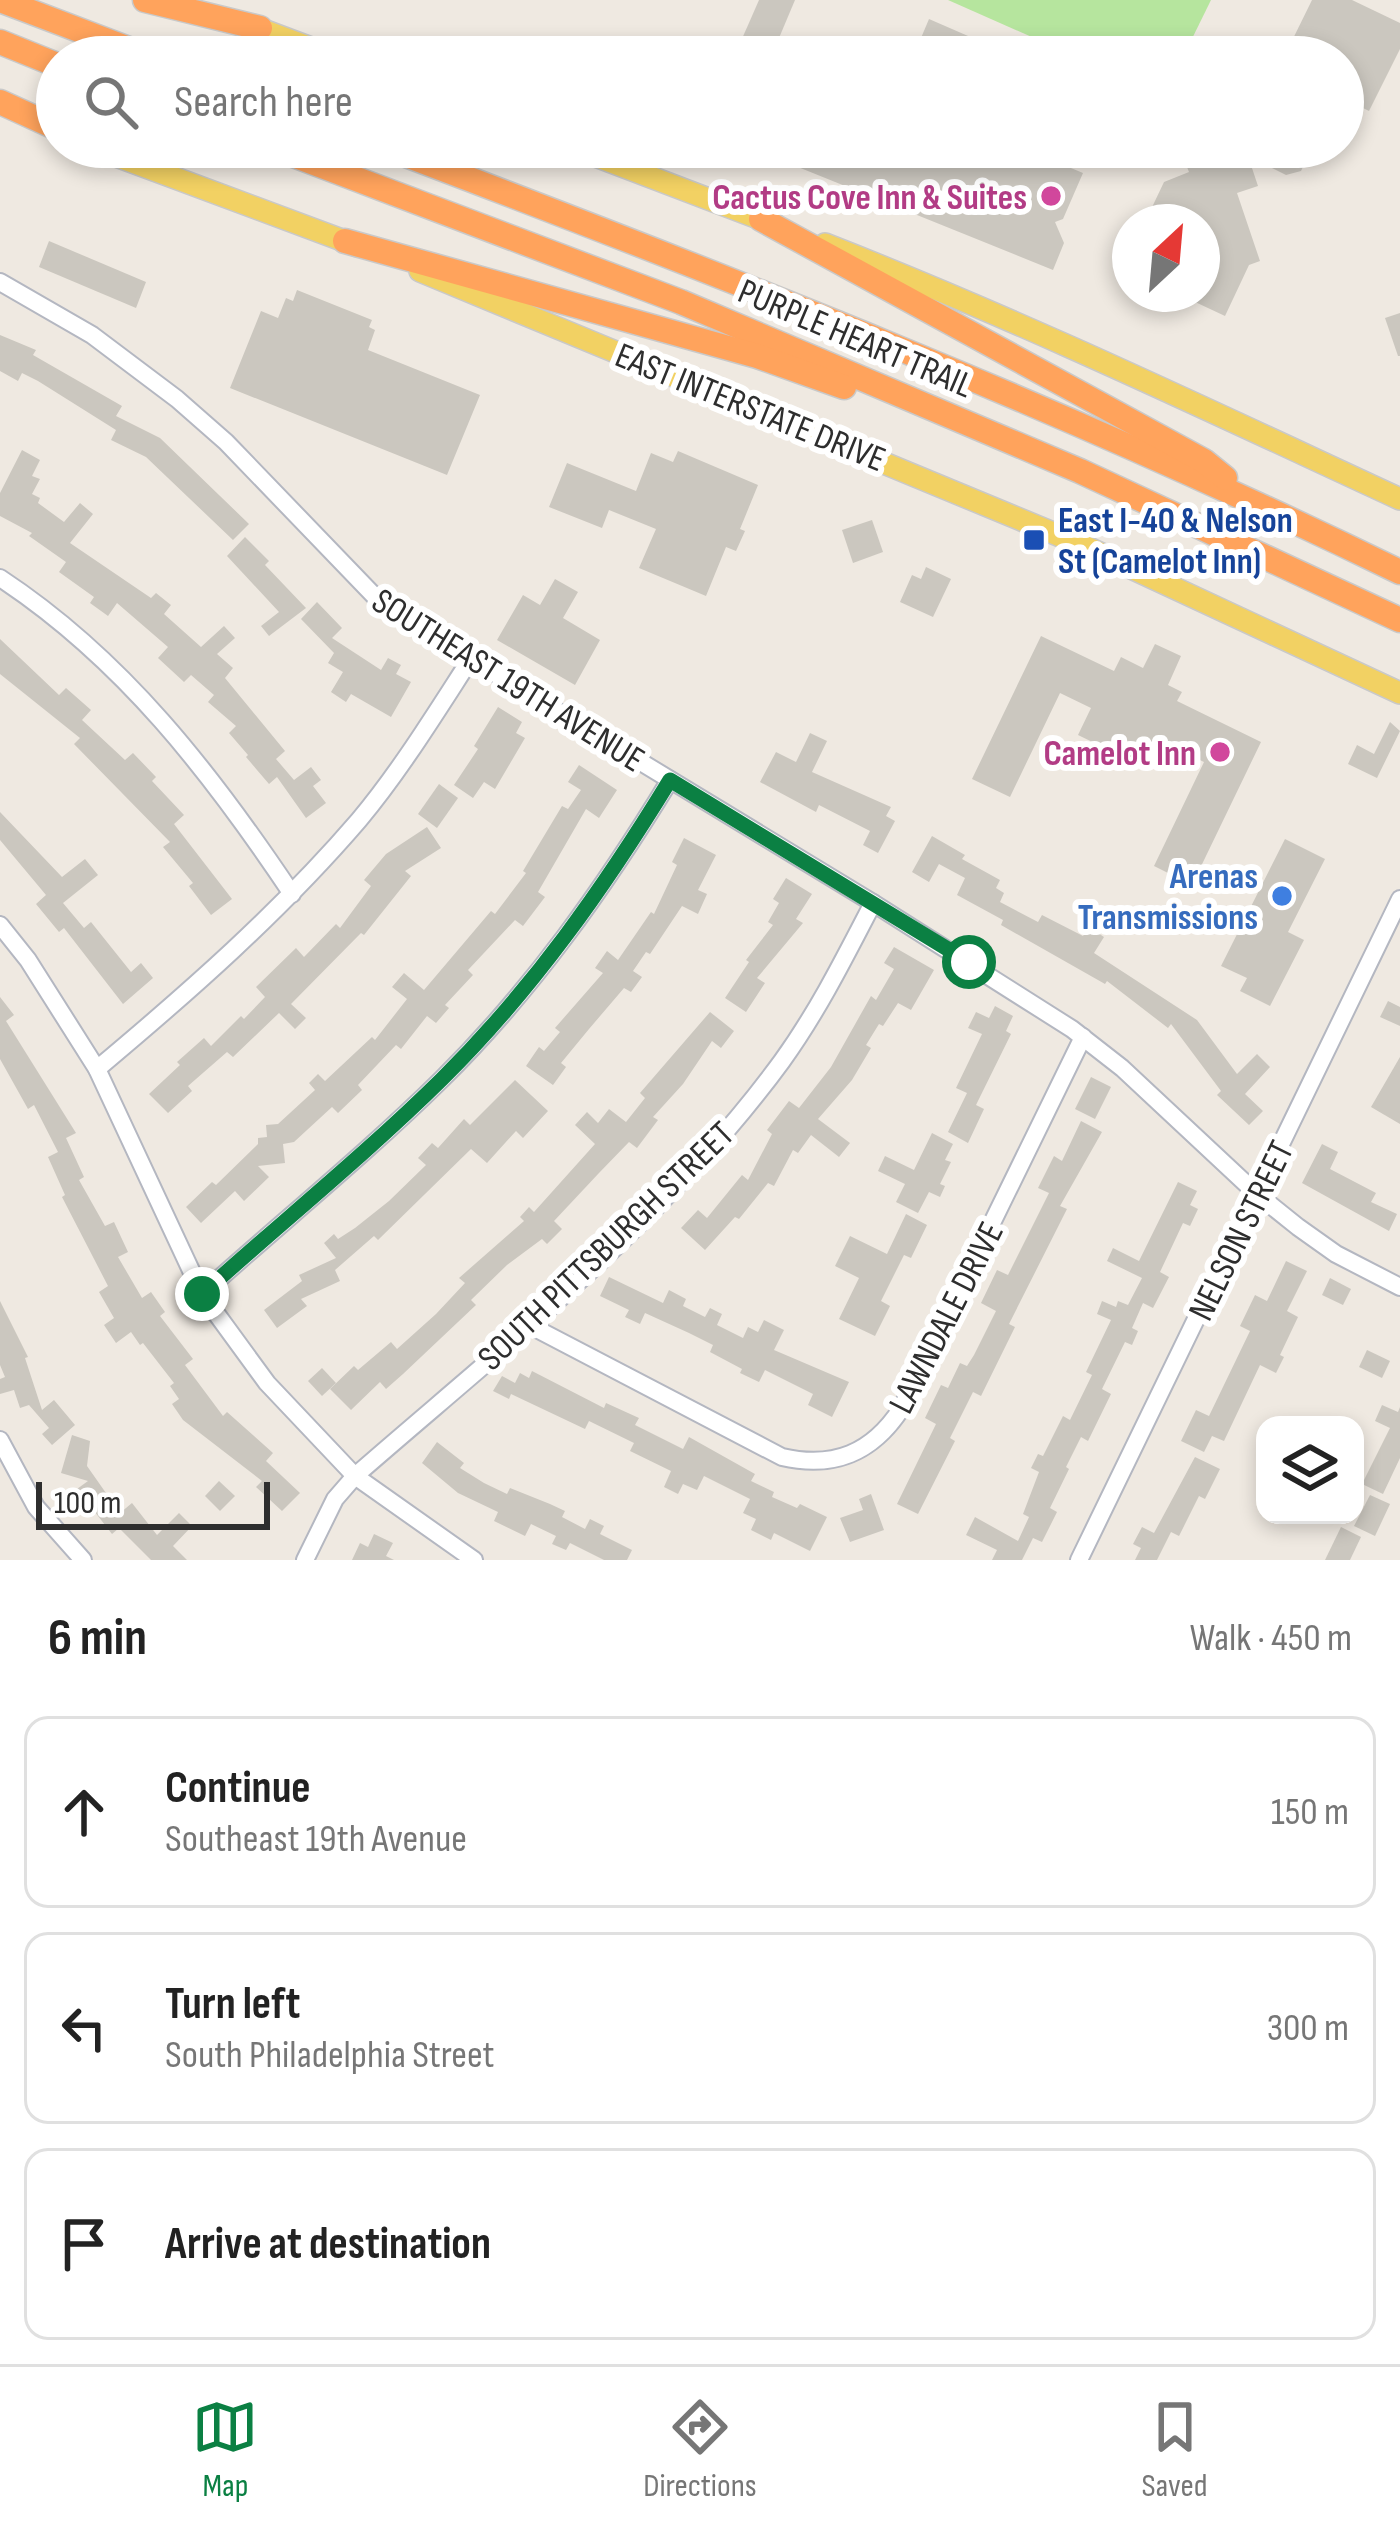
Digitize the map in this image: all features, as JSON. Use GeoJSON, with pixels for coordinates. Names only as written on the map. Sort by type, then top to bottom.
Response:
{"type":"FeatureCollection","features":[{"type":"Feature","properties":{"kind":"highway"},"geometry":{"type":"LineString","coordinates":[[0,0],[95,36]]}},
{"type":"Feature","properties":{"kind":"highway"},"geometry":{"type":"LineString","coordinates":[[145,0],[260,28]]}},
{"type":"Feature","properties":{"kind":"highway"},"geometry":{"type":"LineString","coordinates":[[0,42],[36,56]]}},
{"type":"Feature","properties":{"kind":"highway"},"geometry":{"type":"LineString","coordinates":[[0,102],[36,121]]}},
{"type":"Feature","properties":{"kind":"highway","name":"PURPLE HEART TRAIL"},"geometry":{"type":"LineString","coordinates":[[327,168],[681,302],[1081,471],[1400,620]]}},
{"type":"Feature","properties":{"kind":"highway","name":"PURPLE HEART TRAIL"},"geometry":{"type":"LineString","coordinates":[[440,168],[887,340],[1250,499],[1400,572]]}},
{"type":"Feature","properties":{"kind":"highway"},"geometry":{"type":"LineString","coordinates":[[760,219],[1204,461],[1250,499]]}},
{"type":"Feature","properties":{"kind":"highway"},"geometry":{"type":"LineString","coordinates":[[345,241],[757,356],[886,402],[1033,463],[1081,471]]}},
{"type":"Feature","properties":{"kind":"main road"},"geometry":{"type":"LineString","coordinates":[[184,0],[281,36]]}},
{"type":"Feature","properties":{"kind":"main road"},"geometry":{"type":"LineString","coordinates":[[0,116],[36,126]]}},
{"type":"Feature","properties":{"kind":"main road","name":"EAST INTERSTATE DRIVE"},"geometry":{"type":"LineString","coordinates":[[151,168],[345,241],[966,495],[1400,693]]}},
{"type":"Feature","properties":{"kind":"main road"},"geometry":{"type":"LineString","coordinates":[[627,168],[913,278],[1400,500]]}},
{"type":"Feature","properties":{"kind":"street","name":"SOUTHEAST 19TH AVENUE"},"geometry":{"type":"LineString","coordinates":[[0,282],[92,335],[177,399],[226,442],[384,606],[873,902],[1083,1037],[1258,1195],[1336,1254],[1400,1287]]}},
{"type":"Feature","properties":{"kind":"street"},"geometry":{"type":"LineString","coordinates":[[0,578],[145,699],[225,795],[292,894]]}},
{"type":"Feature","properties":{"kind":"street"},"geometry":{"type":"LineString","coordinates":[[97,1069],[292,894],[362,817],[470,660]]}},
{"type":"Feature","properties":{"kind":"street"},"geometry":{"type":"LineString","coordinates":[[202,1294],[442,1079],[493,1024],[606,884],[670,780]]}},
{"type":"Feature","properties":{"kind":"street","name":"NELSON STREET"},"geometry":{"type":"LineString","coordinates":[[1079,1560],[1400,899]]}},
{"type":"Feature","properties":{"kind":"street","name":"SOUTH PITTSBURGH STREET"},"geometry":{"type":"LineString","coordinates":[[305,1560],[335,1499],[356,1476],[529,1324],[685,1177],[736,1120],[826,995],[873,902]]}},
{"type":"Feature","properties":{"kind":"street"},"geometry":{"type":"LineString","coordinates":[[0,925],[28,960],[97,1069],[202,1294],[267,1383],[356,1476],[474,1560]]}},
{"type":"Feature","properties":{"kind":"street","name":"LAWNDALE DRIVE"},"geometry":{"type":"LineString","coordinates":[[529,1324],[782,1457],[828,1462],[851,1456],[871,1444],[901,1409],[1083,1037]]}},
{"type":"Feature","properties":{"kind":"street"},"geometry":{"type":"LineString","coordinates":[[0,1440],[36,1507],[83,1560]]}},
{"type":"Feature","properties":{"kind":"green space"},"geometry":{"type":"Polygon","coordinates":[[[948,0],[1211,0],[1193,36],[1029,36],[948,0]]]}},
{"type":"Feature","properties":{"kind":"building"},"geometry":{"type":"Polygon","coordinates":[[[759,0],[795,0],[780,36],[743,36],[759,0]]]}},
{"type":"Feature","properties":{"kind":"building"},"geometry":{"type":"Polygon","coordinates":[[[1312,0],[1352,0],[1400,23],[1400,49],[1369,111],[1364,108],[1364,36],[1294,36],[1312,0]]]}},
{"type":"Feature","properties":{"kind":"building"},"geometry":{"type":"Polygon","coordinates":[[[929,19],[968,36],[922,36],[929,19]]]}},
{"type":"Feature","properties":{"kind":"building"},"geometry":{"type":"Polygon","coordinates":[[[801,168],[1071,168],[1083,173],[1063,219],[1055,222],[1064,243],[1053,270],[801,168]]]}},
{"type":"Feature","properties":{"kind":"building"},"geometry":{"type":"Polygon","coordinates":[[[1187,168],[1252,168],[1258,186],[1237,193],[1260,261],[1249,265],[1225,316],[1216,312],[1220,204],[1154,204],[1164,182],[1189,172],[1187,168]]]}},
{"type":"Feature","properties":{"kind":"building"},"geometry":{"type":"Polygon","coordinates":[[[1272,168],[1302,168],[1286,175],[1272,168]]]}},
{"type":"Feature","properties":{"kind":"building"},"geometry":{"type":"Polygon","coordinates":[[[49,241],[146,282],[136,308],[39,267],[49,241]]]}},
{"type":"Feature","properties":{"kind":"building"},"geometry":{"type":"Polygon","coordinates":[[[297,290],[372,320],[369,327],[375,330],[368,350],[480,395],[447,475],[230,388],[261,311],[278,318],[286,298],[293,301],[297,290]]]}},
{"type":"Feature","properties":{"kind":"building"},"geometry":{"type":"Polygon","coordinates":[[[1400,313],[1400,356],[1398,356],[1385,318],[1400,313]]]}},
{"type":"Feature","properties":{"kind":"building"},"geometry":{"type":"Polygon","coordinates":[[[0,335],[36,350],[33,355],[122,406],[116,416],[160,438],[249,524],[233,540],[146,457],[111,440],[116,430],[38,381],[22,373],[18,381],[0,371],[0,335]]]}},
{"type":"Feature","properties":{"kind":"building"},"geometry":{"type":"Polygon","coordinates":[[[22,450],[40,460],[32,476],[40,479],[32,494],[40,498],[38,503],[64,522],[80,503],[93,514],[70,543],[151,598],[156,593],[171,605],[164,614],[201,647],[224,626],[235,638],[217,654],[233,668],[225,678],[285,751],[276,759],[294,780],[311,767],[321,780],[313,786],[326,803],[306,818],[277,777],[269,784],[246,757],[229,733],[236,726],[208,702],[214,695],[191,675],[184,682],[158,658],[168,647],[117,603],[108,616],[90,603],[94,597],[59,572],[66,562],[29,536],[32,533],[0,516],[0,493],[22,450]]]}},
{"type":"Feature","properties":{"kind":"building"},"geometry":{"type":"Polygon","coordinates":[[[678,451],[758,485],[736,551],[726,547],[706,596],[639,568],[656,529],[609,510],[602,528],[549,507],[567,463],[636,491],[651,453],[673,462],[678,451]]]}},
{"type":"Feature","properties":{"kind":"building"},"geometry":{"type":"Polygon","coordinates":[[[872,520],[883,552],[853,563],[842,530],[872,520]]]}},
{"type":"Feature","properties":{"kind":"building"},"geometry":{"type":"Polygon","coordinates":[[[245,537],[306,608],[269,636],[261,626],[279,612],[227,556],[245,537]]]}},
{"type":"Feature","properties":{"kind":"building"},"geometry":{"type":"Polygon","coordinates":[[[926,567],[951,579],[933,617],[900,602],[912,575],[921,579],[926,567]]]}},
{"type":"Feature","properties":{"kind":"building"},"geometry":{"type":"Polygon","coordinates":[[[555,579],[578,592],[563,618],[600,640],[575,685],[497,640],[523,595],[540,605],[555,579]]]}},
{"type":"Feature","properties":{"kind":"building"},"geometry":{"type":"Polygon","coordinates":[[[317,602],[342,628],[332,638],[381,670],[388,658],[401,665],[396,674],[411,682],[391,717],[351,694],[346,702],[331,692],[343,672],[328,663],[334,653],[301,619],[317,602]]]}},
{"type":"Feature","properties":{"kind":"building","name":"Camelot Inn"},"geometry":{"type":"Polygon","coordinates":[[[1041,636],[1114,671],[1121,657],[1143,668],[1155,644],[1181,656],[1168,685],[1182,692],[1177,701],[1261,742],[1192,885],[1154,866],[1204,762],[1157,740],[1144,767],[1078,735],[1091,708],[1060,693],[1010,797],[972,779],[1041,636]]]}},
{"type":"Feature","properties":{"kind":"building"},"geometry":{"type":"Polygon","coordinates":[[[0,639],[59,695],[66,688],[91,710],[82,720],[125,760],[133,753],[156,777],[152,781],[184,815],[174,824],[232,899],[211,915],[189,886],[193,883],[163,847],[170,842],[74,744],[80,738],[0,674],[0,639]]]}},
{"type":"Feature","properties":{"kind":"building"},"geometry":{"type":"Polygon","coordinates":[[[498,707],[522,722],[516,733],[525,738],[495,789],[484,782],[473,798],[454,785],[498,707]]]}},
{"type":"Feature","properties":{"kind":"building"},"geometry":{"type":"Polygon","coordinates":[[[1390,722],[1400,731],[1377,778],[1348,764],[1357,745],[1374,754],[1390,722]]]}},
{"type":"Feature","properties":{"kind":"building"},"geometry":{"type":"Polygon","coordinates":[[[810,733],[827,741],[812,772],[891,807],[886,816],[895,821],[878,853],[863,845],[870,831],[819,805],[816,812],[760,782],[776,752],[796,762],[810,733]]]}},
{"type":"Feature","properties":{"kind":"building"},"geometry":{"type":"Polygon","coordinates":[[[579,765],[617,790],[599,818],[586,809],[538,892],[545,897],[523,926],[515,920],[468,970],[473,975],[445,1005],[449,1008],[436,1023],[427,1016],[401,1049],[396,1045],[358,1085],[362,1090],[338,1113],[332,1107],[294,1142],[283,1144],[285,1163],[258,1166],[269,1177],[244,1201],[235,1191],[201,1223],[186,1207],[212,1182],[216,1185],[258,1144],[258,1138],[267,1137],[266,1125],[278,1124],[315,1090],[309,1083],[318,1074],[325,1081],[372,1037],[375,1040],[407,999],[392,987],[404,973],[424,990],[491,911],[495,914],[526,873],[562,806],[568,809],[581,790],[568,782],[579,765]]]}},
{"type":"Feature","properties":{"kind":"building"},"geometry":{"type":"Polygon","coordinates":[[[439,784],[458,798],[437,828],[418,814],[439,784]]]}},
{"type":"Feature","properties":{"kind":"building"},"geometry":{"type":"Polygon","coordinates":[[[0,812],[62,877],[85,859],[98,875],[63,903],[84,928],[91,922],[131,972],[141,963],[153,978],[123,1004],[64,928],[59,932],[36,904],[46,895],[0,840],[0,812]]]}},
{"type":"Feature","properties":{"kind":"building"},"geometry":{"type":"Polygon","coordinates":[[[427,827],[441,848],[405,871],[411,876],[364,935],[291,1004],[306,1018],[295,1029],[279,1013],[233,1057],[227,1052],[188,1086],[192,1091],[168,1113],[149,1094],[180,1065],[177,1062],[204,1038],[211,1046],[241,1016],[244,1019],[265,997],[256,987],[296,948],[304,957],[336,924],[340,928],[371,886],[364,880],[386,854],[427,827]]]}},
{"type":"Feature","properties":{"kind":"building"},"geometry":{"type":"Polygon","coordinates":[[[932,836],[1000,880],[996,888],[1004,893],[1000,902],[1038,922],[1042,915],[1083,936],[1089,927],[1104,937],[1094,953],[1197,1020],[1237,1074],[1257,1054],[1270,1067],[1245,1094],[1263,1111],[1249,1125],[1217,1095],[1221,1091],[1171,1024],[1168,1028],[1107,981],[1001,925],[1003,920],[957,895],[965,878],[939,864],[929,882],[912,872],[932,836]]]}},
{"type":"Feature","properties":{"kind":"building"},"geometry":{"type":"Polygon","coordinates":[[[684,838],[716,855],[698,890],[707,894],[698,914],[682,906],[633,971],[642,977],[631,992],[624,988],[589,1029],[561,1063],[566,1067],[553,1085],[526,1066],[539,1047],[544,1051],[560,1032],[555,1028],[603,973],[595,968],[607,951],[618,960],[654,914],[684,838]]]}},
{"type":"Feature","properties":{"kind":"building","name":"Arenas Transmissions"},"geometry":{"type":"Polygon","coordinates":[[[1285,839],[1325,859],[1288,932],[1304,940],[1270,1006],[1240,991],[1247,978],[1221,966],[1285,839]]]}},
{"type":"Feature","properties":{"kind":"building"},"geometry":{"type":"Polygon","coordinates":[[[786,878],[812,894],[796,919],[803,923],[757,978],[765,983],[746,1012],[725,998],[773,925],[768,922],[779,903],[773,899],[786,878]]]}},
{"type":"Feature","properties":{"kind":"building"},"geometry":{"type":"Polygon","coordinates":[[[894,947],[934,970],[911,1010],[898,1003],[883,1026],[879,1024],[852,1080],[818,1119],[850,1143],[839,1157],[811,1135],[798,1153],[793,1150],[774,1186],[768,1183],[705,1250],[681,1228],[698,1210],[707,1218],[742,1175],[748,1180],[772,1134],[767,1130],[789,1101],[799,1108],[831,1067],[871,996],[876,1000],[894,969],[884,963],[894,947]]]}},
{"type":"Feature","properties":{"kind":"building"},"geometry":{"type":"Polygon","coordinates":[[[0,997],[14,1015],[6,1021],[76,1133],[66,1138],[84,1177],[79,1180],[105,1226],[114,1222],[128,1252],[118,1257],[142,1298],[151,1292],[165,1312],[160,1316],[193,1359],[185,1365],[223,1416],[227,1412],[273,1453],[266,1461],[300,1493],[282,1511],[256,1487],[262,1481],[183,1420],[172,1404],[179,1399],[170,1386],[174,1383],[143,1343],[131,1332],[116,1343],[104,1325],[114,1318],[99,1292],[108,1286],[62,1197],[48,1157],[58,1152],[34,1105],[28,1109],[0,1059],[0,997]]]}},
{"type":"Feature","properties":{"kind":"building"},"geometry":{"type":"Polygon","coordinates":[[[1388,1001],[1400,1007],[1400,1026],[1380,1017],[1388,1001]]]}},
{"type":"Feature","properties":{"kind":"building"},"geometry":{"type":"Polygon","coordinates":[[[995,1006],[1013,1016],[1006,1031],[1011,1034],[976,1105],[984,1109],[968,1143],[948,1132],[967,1093],[956,1088],[982,1034],[968,1028],[976,1012],[989,1018],[995,1006]]]}},
{"type":"Feature","properties":{"kind":"building"},"geometry":{"type":"Polygon","coordinates":[[[710,1012],[734,1031],[721,1048],[712,1041],[653,1117],[658,1120],[637,1148],[629,1142],[554,1221],[562,1229],[547,1244],[542,1239],[507,1265],[471,1300],[476,1305],[403,1374],[386,1389],[380,1382],[351,1410],[330,1389],[391,1342],[397,1349],[436,1314],[465,1283],[459,1278],[524,1221],[520,1217],[529,1207],[534,1212],[595,1144],[575,1125],[587,1112],[598,1123],[609,1109],[626,1122],[645,1098],[640,1093],[710,1012]]]}},
{"type":"Feature","properties":{"kind":"building"},"geometry":{"type":"Polygon","coordinates":[[[1400,1057],[1400,1124],[1371,1107],[1400,1057]]]}},
{"type":"Feature","properties":{"kind":"building"},"geometry":{"type":"Polygon","coordinates":[[[1091,1077],[1111,1087],[1095,1119],[1075,1109],[1091,1077]]]}},
{"type":"Feature","properties":{"kind":"building"},"geometry":{"type":"Polygon","coordinates":[[[515,1080],[548,1111],[523,1138],[516,1131],[487,1163],[471,1149],[378,1240],[374,1236],[335,1270],[340,1281],[301,1299],[307,1306],[277,1328],[264,1310],[302,1281],[299,1275],[336,1258],[324,1243],[334,1234],[338,1239],[389,1201],[426,1165],[418,1158],[432,1143],[438,1148],[464,1119],[470,1125],[515,1080]]]}},
{"type":"Feature","properties":{"kind":"building"},"geometry":{"type":"Polygon","coordinates":[[[1081,1121],[1102,1132],[1060,1206],[1067,1209],[1009,1324],[1015,1327],[981,1396],[973,1392],[950,1438],[955,1441],[918,1514],[897,1504],[936,1424],[925,1418],[941,1385],[948,1388],[960,1363],[967,1366],[974,1355],[996,1311],[981,1303],[997,1270],[1008,1275],[1049,1193],[1038,1188],[1054,1156],[1062,1161],[1081,1121]]]}},
{"type":"Feature","properties":{"kind":"building"},"geometry":{"type":"Polygon","coordinates":[[[932,1133],[953,1144],[945,1160],[951,1162],[940,1184],[945,1186],[940,1197],[929,1192],[918,1213],[896,1202],[905,1184],[878,1171],[885,1156],[914,1170],[932,1133]]]}},
{"type":"Feature","properties":{"kind":"building"},"geometry":{"type":"Polygon","coordinates":[[[1322,1144],[1338,1152],[1330,1169],[1376,1193],[1371,1202],[1397,1214],[1389,1231],[1302,1183],[1322,1144]]]}},
{"type":"Feature","properties":{"kind":"building"},"geometry":{"type":"Polygon","coordinates":[[[1178,1182],[1197,1191],[1190,1205],[1198,1209],[1190,1226],[1183,1223],[1160,1272],[1169,1277],[1153,1308],[1143,1303],[1132,1328],[1138,1331],[1132,1345],[1125,1342],[1102,1389],[1111,1394],[1088,1441],[1081,1437],[1066,1467],[1050,1508],[1057,1512],[1042,1542],[1033,1538],[1022,1560],[992,1560],[997,1550],[966,1535],[975,1517],[1018,1541],[1039,1472],[1031,1468],[1038,1454],[1043,1456],[1063,1416],[1070,1420],[1092,1375],[1086,1372],[1111,1320],[1097,1314],[1102,1301],[1116,1307],[1118,1301],[1128,1305],[1142,1278],[1107,1261],[1113,1248],[1139,1261],[1178,1182]]]}},
{"type":"Feature","properties":{"kind":"building"},"geometry":{"type":"Polygon","coordinates":[[[906,1214],[927,1225],[911,1258],[904,1255],[881,1301],[890,1306],[875,1336],[839,1319],[859,1278],[835,1266],[850,1236],[887,1254],[906,1214]]]}},
{"type":"Feature","properties":{"kind":"building"},"geometry":{"type":"Polygon","coordinates":[[[1286,1261],[1307,1271],[1287,1311],[1298,1317],[1276,1373],[1260,1365],[1224,1441],[1212,1436],[1204,1452],[1181,1441],[1196,1410],[1209,1416],[1250,1331],[1240,1326],[1255,1295],[1267,1301],[1286,1261]]]}},
{"type":"Feature","properties":{"kind":"building"},"geometry":{"type":"Polygon","coordinates":[[[609,1277],[663,1303],[669,1290],[686,1299],[683,1306],[705,1317],[710,1308],[722,1314],[717,1325],[743,1338],[748,1327],[758,1332],[764,1320],[784,1330],[774,1350],[849,1382],[832,1417],[808,1405],[813,1394],[765,1370],[759,1382],[740,1373],[742,1369],[710,1352],[713,1345],[689,1333],[645,1313],[640,1324],[625,1317],[629,1310],[600,1296],[609,1277]]]}},
{"type":"Feature","properties":{"kind":"building"},"geometry":{"type":"Polygon","coordinates":[[[1330,1278],[1351,1289],[1343,1305],[1322,1295],[1330,1278]]]}},
{"type":"Feature","properties":{"kind":"building"},"geometry":{"type":"Polygon","coordinates":[[[0,1301],[28,1357],[42,1410],[54,1400],[75,1425],[52,1445],[42,1434],[49,1428],[29,1405],[20,1408],[14,1390],[0,1394],[0,1379],[5,1377],[0,1365],[0,1301]]]}},
{"type":"Feature","properties":{"kind":"building"},"geometry":{"type":"Polygon","coordinates":[[[1367,1350],[1390,1361],[1382,1378],[1359,1367],[1367,1350]]]}},
{"type":"Feature","properties":{"kind":"building"},"geometry":{"type":"Polygon","coordinates":[[[322,1368],[336,1383],[322,1396],[308,1381],[322,1368]]]}},
{"type":"Feature","properties":{"kind":"building"},"geometry":{"type":"Polygon","coordinates":[[[532,1371],[604,1408],[606,1403],[639,1418],[635,1425],[683,1449],[689,1437],[755,1474],[751,1481],[774,1492],[772,1497],[827,1517],[810,1551],[774,1533],[771,1540],[751,1530],[756,1519],[743,1513],[750,1499],[704,1476],[697,1490],[683,1484],[678,1494],[664,1487],[671,1471],[630,1451],[634,1443],[589,1421],[585,1429],[511,1394],[509,1399],[493,1391],[502,1376],[515,1383],[520,1373],[529,1378],[532,1371]]]}},
{"type":"Feature","properties":{"kind":"building"},"geometry":{"type":"Polygon","coordinates":[[[1382,1405],[1398,1412],[1400,1407],[1400,1458],[1383,1494],[1364,1485],[1390,1428],[1375,1421],[1382,1405]]]}},
{"type":"Feature","properties":{"kind":"building"},"geometry":{"type":"Polygon","coordinates":[[[72,1435],[90,1441],[87,1466],[120,1513],[132,1503],[157,1535],[179,1513],[192,1526],[173,1546],[187,1560],[151,1560],[119,1528],[112,1534],[77,1489],[88,1481],[61,1473],[72,1435]]]}},
{"type":"Feature","properties":{"kind":"building"},"geometry":{"type":"Polygon","coordinates":[[[437,1442],[464,1463],[460,1468],[484,1483],[550,1504],[565,1511],[562,1517],[585,1529],[590,1519],[604,1526],[600,1534],[632,1550],[627,1560],[604,1560],[570,1543],[566,1550],[552,1544],[556,1536],[531,1524],[525,1536],[494,1521],[498,1512],[458,1493],[422,1463],[437,1442]]]}},
{"type":"Feature","properties":{"kind":"building"},"geometry":{"type":"Polygon","coordinates":[[[1195,1457],[1220,1469],[1205,1499],[1199,1496],[1179,1536],[1171,1532],[1157,1560],[1135,1560],[1141,1548],[1133,1544],[1142,1527],[1154,1533],[1195,1457]]]}},
{"type":"Feature","properties":{"kind":"building"},"geometry":{"type":"Polygon","coordinates":[[[219,1481],[235,1496],[220,1511],[205,1496],[219,1481]]]}},
{"type":"Feature","properties":{"kind":"building"},"geometry":{"type":"Polygon","coordinates":[[[871,1494],[884,1530],[850,1542],[840,1518],[863,1510],[859,1499],[871,1494]]]}},
{"type":"Feature","properties":{"kind":"building"},"geometry":{"type":"Polygon","coordinates":[[[1370,1495],[1390,1504],[1375,1536],[1354,1526],[1364,1524],[1370,1495]]]}},
{"type":"Feature","properties":{"kind":"building"},"geometry":{"type":"Polygon","coordinates":[[[1341,1527],[1361,1537],[1350,1560],[1325,1560],[1341,1527]]]}},
{"type":"Feature","properties":{"kind":"building"},"geometry":{"type":"Polygon","coordinates":[[[374,1534],[393,1543],[386,1556],[394,1560],[352,1560],[360,1543],[368,1547],[374,1534]]]}},
{"type":"Feature","properties":{"kind":"place","name":"Cactus Cove Inn & Suites"},"geometry":{"type":"Point","coordinates":[1051,196]}},
{"type":"Feature","properties":{"kind":"place","name":"East I-40 & Nelson St (Camelot Inn)"},"geometry":{"type":"Point","coordinates":[1034,540]}},
{"type":"Feature","properties":{"kind":"place","name":"Camelot Inn"},"geometry":{"type":"Point","coordinates":[1220,752]}},
{"type":"Feature","properties":{"kind":"place","name":"Arenas Transmissions"},"geometry":{"type":"Point","coordinates":[1282,896]}},
{"type":"Feature","properties":{"kind":"route"},"geometry":{"type":"LineString","coordinates":[[202,1294],[442,1079],[493,1024],[606,884],[670,780],[969,962]]}}]}
